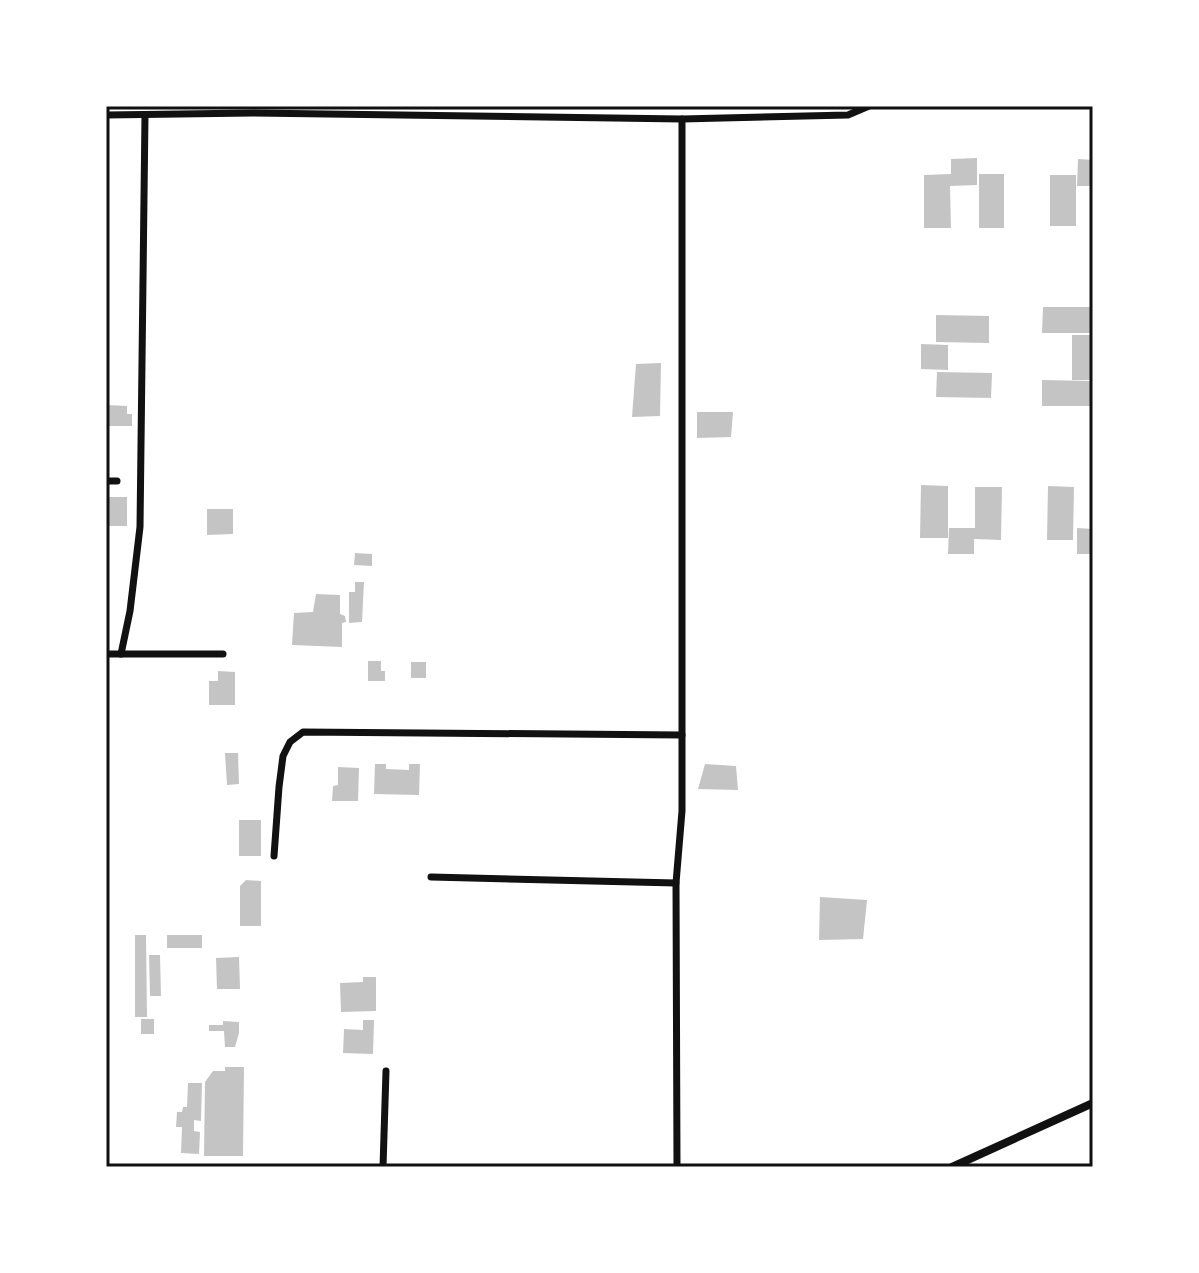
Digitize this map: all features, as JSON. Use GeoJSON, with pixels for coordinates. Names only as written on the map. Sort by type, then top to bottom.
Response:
{"type":"FeatureCollection","features":[{"type":"Feature","properties":{"kind":"street"},"geometry":{"type":"LineString","coordinates":[[106,115],[253,110],[682,119],[848,115],[869,106]]}},
{"type":"Feature","properties":{"kind":"street"},"geometry":{"type":"LineString","coordinates":[[121,654],[130,611],[140,527],[145,115]]}},
{"type":"Feature","properties":{"kind":"street"},"geometry":{"type":"LineString","coordinates":[[677,1167],[676,883],[682,811],[682,119]]}},
{"type":"Feature","properties":{"kind":"street"},"geometry":{"type":"LineString","coordinates":[[106,481],[117,481]]}},
{"type":"Feature","properties":{"kind":"street"},"geometry":{"type":"LineString","coordinates":[[106,654],[223,654]]}},
{"type":"Feature","properties":{"kind":"street"},"geometry":{"type":"LineString","coordinates":[[274,856],[283,756],[290,742],[303,732],[682,735]]}},
{"type":"Feature","properties":{"kind":"street"},"geometry":{"type":"LineString","coordinates":[[431,877],[676,883]]}},
{"type":"Feature","properties":{"kind":"street"},"geometry":{"type":"LineString","coordinates":[[383,1167],[386,1071]]}},
{"type":"Feature","properties":{"kind":"street"},"geometry":{"type":"LineString","coordinates":[[952,1167],[1093,1103]]}},
{"type":"Feature","properties":{"kind":"building"},"geometry":{"type":"Polygon","coordinates":[[[977,158],[977,185],[950,186],[951,228],[924,228],[924,175],[951,174],[951,159],[977,158]]]}},
{"type":"Feature","properties":{"kind":"building"},"geometry":{"type":"Polygon","coordinates":[[[1078,159],[1093,160],[1093,186],[1077,186],[1078,159]]]}},
{"type":"Feature","properties":{"kind":"building"},"geometry":{"type":"Polygon","coordinates":[[[979,174],[1004,174],[1004,228],[979,228],[979,174]]]}},
{"type":"Feature","properties":{"kind":"building"},"geometry":{"type":"Polygon","coordinates":[[[1050,175],[1076,175],[1076,226],[1050,226],[1050,175]]]}},
{"type":"Feature","properties":{"kind":"building"},"geometry":{"type":"Polygon","coordinates":[[[1043,307],[1093,307],[1093,333],[1042,333],[1043,307]]]}},
{"type":"Feature","properties":{"kind":"building"},"geometry":{"type":"Polygon","coordinates":[[[936,315],[989,316],[989,343],[936,342],[936,315]]]}},
{"type":"Feature","properties":{"kind":"building"},"geometry":{"type":"Polygon","coordinates":[[[1072,335],[1093,335],[1093,380],[1072,380],[1072,335]]]}},
{"type":"Feature","properties":{"kind":"building"},"geometry":{"type":"Polygon","coordinates":[[[921,344],[948,345],[948,370],[921,369],[921,344]]]}},
{"type":"Feature","properties":{"kind":"building"},"geometry":{"type":"Polygon","coordinates":[[[661,363],[660,416],[632,417],[636,364],[661,363]]]}},
{"type":"Feature","properties":{"kind":"building"},"geometry":{"type":"Polygon","coordinates":[[[937,372],[992,373],[991,398],[936,397],[937,372]]]}},
{"type":"Feature","properties":{"kind":"building"},"geometry":{"type":"Polygon","coordinates":[[[1042,380],[1093,381],[1093,406],[1042,406],[1042,380]]]}},
{"type":"Feature","properties":{"kind":"building"},"geometry":{"type":"Polygon","coordinates":[[[107,405],[127,406],[127,414],[132,414],[132,426],[106,426],[107,405]]]}},
{"type":"Feature","properties":{"kind":"building"},"geometry":{"type":"Polygon","coordinates":[[[697,412],[733,412],[731,437],[697,438],[697,412]]]}},
{"type":"Feature","properties":{"kind":"building"},"geometry":{"type":"Polygon","coordinates":[[[921,485],[948,486],[948,538],[920,538],[921,485]]]}},
{"type":"Feature","properties":{"kind":"building"},"geometry":{"type":"Polygon","coordinates":[[[1048,486],[1074,487],[1073,540],[1047,540],[1048,486]]]}},
{"type":"Feature","properties":{"kind":"building"},"geometry":{"type":"Polygon","coordinates":[[[975,487],[1002,487],[1001,540],[974,539],[974,554],[948,554],[949,528],[975,528],[975,487]]]}},
{"type":"Feature","properties":{"kind":"building"},"geometry":{"type":"Polygon","coordinates":[[[106,497],[127,497],[127,526],[106,526],[106,497]]]}},
{"type":"Feature","properties":{"kind":"building"},"geometry":{"type":"Polygon","coordinates":[[[207,509],[233,509],[233,534],[207,535],[207,509]]]}},
{"type":"Feature","properties":{"kind":"building"},"geometry":{"type":"Polygon","coordinates":[[[1077,528],[1093,529],[1093,554],[1077,554],[1077,528]]]}},
{"type":"Feature","properties":{"kind":"building"},"geometry":{"type":"Polygon","coordinates":[[[355,553],[372,554],[372,566],[354,565],[355,553]]]}},
{"type":"Feature","properties":{"kind":"building"},"geometry":{"type":"Polygon","coordinates":[[[355,582],[364,582],[362,622],[349,623],[349,592],[355,592],[355,582]]]}},
{"type":"Feature","properties":{"kind":"building"},"geometry":{"type":"Polygon","coordinates":[[[316,594],[340,595],[340,614],[345,616],[346,622],[342,623],[342,647],[292,645],[294,613],[313,612],[316,594]]]}},
{"type":"Feature","properties":{"kind":"building"},"geometry":{"type":"Polygon","coordinates":[[[368,661],[381,661],[385,681],[368,681],[368,661]]]}},
{"type":"Feature","properties":{"kind":"building"},"geometry":{"type":"Polygon","coordinates":[[[411,662],[426,662],[426,678],[411,678],[411,662]]]}},
{"type":"Feature","properties":{"kind":"building"},"geometry":{"type":"Polygon","coordinates":[[[218,671],[235,672],[235,705],[209,705],[209,681],[218,681],[218,671]]]}},
{"type":"Feature","properties":{"kind":"building"},"geometry":{"type":"Polygon","coordinates":[[[225,753],[238,753],[239,784],[227,785],[225,753]]]}},
{"type":"Feature","properties":{"kind":"building"},"geometry":{"type":"Polygon","coordinates":[[[375,764],[386,764],[386,769],[409,770],[409,764],[420,764],[419,795],[374,794],[375,764]]]}},
{"type":"Feature","properties":{"kind":"building"},"geometry":{"type":"Polygon","coordinates":[[[705,764],[736,766],[738,790],[698,789],[705,764]]]}},
{"type":"Feature","properties":{"kind":"building"},"geometry":{"type":"Polygon","coordinates":[[[338,767],[359,768],[358,801],[332,801],[333,786],[338,785],[338,767]]]}},
{"type":"Feature","properties":{"kind":"building"},"geometry":{"type":"Polygon","coordinates":[[[239,820],[261,820],[261,856],[239,856],[239,820]]]}},
{"type":"Feature","properties":{"kind":"building"},"geometry":{"type":"Polygon","coordinates":[[[246,880],[261,881],[261,926],[240,926],[240,886],[246,880]]]}},
{"type":"Feature","properties":{"kind":"building"},"geometry":{"type":"Polygon","coordinates":[[[820,897],[867,900],[863,939],[819,940],[820,897]]]}},
{"type":"Feature","properties":{"kind":"building"},"geometry":{"type":"Polygon","coordinates":[[[135,935],[146,935],[147,1017],[135,1017],[135,935]]]}},
{"type":"Feature","properties":{"kind":"building"},"geometry":{"type":"Polygon","coordinates":[[[167,935],[202,935],[202,948],[167,948],[167,935]]]}},
{"type":"Feature","properties":{"kind":"building"},"geometry":{"type":"Polygon","coordinates":[[[149,955],[160,955],[161,996],[150,996],[149,955]]]}},
{"type":"Feature","properties":{"kind":"building"},"geometry":{"type":"Polygon","coordinates":[[[239,957],[240,989],[217,989],[216,958],[239,957]]]}},
{"type":"Feature","properties":{"kind":"building"},"geometry":{"type":"Polygon","coordinates":[[[363,977],[376,977],[376,1011],[341,1012],[340,983],[363,982],[363,977]]]}},
{"type":"Feature","properties":{"kind":"building"},"geometry":{"type":"Polygon","coordinates":[[[141,1019],[154,1019],[154,1034],[141,1034],[141,1019]]]}},
{"type":"Feature","properties":{"kind":"building"},"geometry":{"type":"Polygon","coordinates":[[[363,1020],[374,1020],[373,1054],[343,1053],[344,1029],[363,1030],[363,1020]]]}},
{"type":"Feature","properties":{"kind":"building"},"geometry":{"type":"Polygon","coordinates":[[[223,1021],[239,1022],[235,1047],[225,1047],[224,1031],[209,1031],[209,1025],[223,1025],[223,1021]]]}},
{"type":"Feature","properties":{"kind":"building"},"geometry":{"type":"Polygon","coordinates":[[[225,1067],[244,1067],[243,1156],[204,1156],[205,1082],[213,1071],[225,1071],[225,1067]]]}},
{"type":"Feature","properties":{"kind":"building"},"geometry":{"type":"Polygon","coordinates":[[[188,1083],[202,1083],[201,1121],[194,1120],[194,1131],[200,1132],[199,1154],[181,1153],[182,1127],[176,1127],[177,1112],[187,1107],[188,1083]]]}}]}
